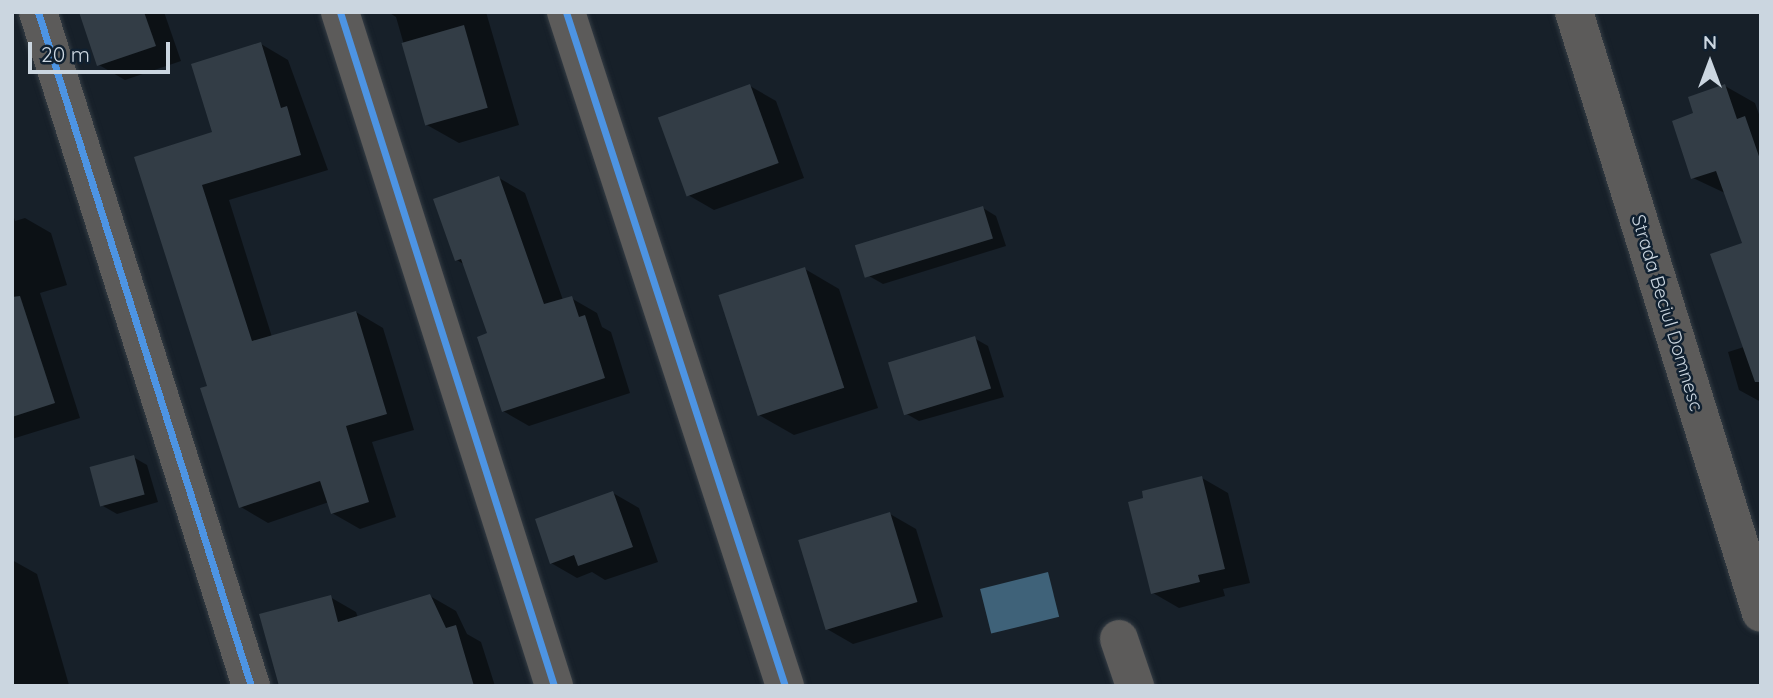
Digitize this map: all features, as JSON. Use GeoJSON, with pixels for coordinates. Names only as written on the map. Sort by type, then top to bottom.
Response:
{"type":"FeatureCollection","features":[{"type":"Feature","properties":{"kind":"street"},"geometry":{"type":"LineString","coordinates":[[38,12],[251,686]]}},
{"type":"Feature","properties":{"kind":"street"},"geometry":{"type":"LineString","coordinates":[[340,12],[554,686]]}},
{"type":"Feature","properties":{"kind":"street"},"geometry":{"type":"LineString","coordinates":[[566,12],[785,686]]}},
{"type":"Feature","properties":{"kind":"street","name":"Strada Beciul Domnesc"},"geometry":{"type":"LineString","coordinates":[[1574,12],[1761,613]]}},
{"type":"Feature","properties":{"kind":"street"},"geometry":{"type":"LineString","coordinates":[[1119,639],[1135,686]]}},
{"type":"Feature","properties":{"kind":"water"},"geometry":{"type":"Polygon","coordinates":[[[1048,572],[1059,617],[991,634],[980,589],[1048,572]]]}},
{"type":"Feature","properties":{"kind":"building"},"geometry":{"type":"Polygon","coordinates":[[[79,12],[144,12],[156,46],[97,66],[79,12]]]}},
{"type":"Feature","properties":{"kind":"building"},"geometry":{"type":"Polygon","coordinates":[[[464,25],[488,108],[425,126],[402,43],[464,25]]]}},
{"type":"Feature","properties":{"kind":"building"},"geometry":{"type":"Polygon","coordinates":[[[261,42],[281,108],[287,106],[301,155],[202,185],[252,341],[356,311],[387,414],[346,426],[369,502],[331,514],[320,481],[239,508],[200,388],[207,386],[134,157],[212,132],[191,64],[261,42]]]}},
{"type":"Feature","properties":{"kind":"building"},"geometry":{"type":"Polygon","coordinates":[[[750,84],[779,163],[687,196],[658,118],[750,84]]]}},
{"type":"Feature","properties":{"kind":"building"},"geometry":{"type":"Polygon","coordinates":[[[1725,84],[1737,119],[1745,116],[1761,162],[1761,382],[1755,382],[1710,254],[1742,243],[1716,171],[1691,179],[1672,121],[1693,113],[1688,97],[1725,84]]]}},
{"type":"Feature","properties":{"kind":"building"},"geometry":{"type":"Polygon","coordinates":[[[499,176],[544,304],[572,296],[579,317],[585,315],[605,378],[502,412],[477,337],[487,333],[461,259],[455,261],[433,199],[499,176]]]}},
{"type":"Feature","properties":{"kind":"building"},"geometry":{"type":"Polygon","coordinates":[[[983,206],[993,239],[865,278],[855,245],[983,206]]]}},
{"type":"Feature","properties":{"kind":"building"},"geometry":{"type":"Polygon","coordinates":[[[805,267],[844,388],[758,416],[718,295],[805,267]]]}},
{"type":"Feature","properties":{"kind":"building"},"geometry":{"type":"Polygon","coordinates":[[[20,296],[55,403],[12,417],[12,297],[20,296]]]}},
{"type":"Feature","properties":{"kind":"building"},"geometry":{"type":"Polygon","coordinates":[[[975,336],[991,389],[904,415],[888,363],[975,336]]]}},
{"type":"Feature","properties":{"kind":"building"},"geometry":{"type":"Polygon","coordinates":[[[134,455],[145,495],[100,507],[90,467],[134,455]]]}},
{"type":"Feature","properties":{"kind":"building"},"geometry":{"type":"Polygon","coordinates":[[[1202,476],[1225,569],[1198,575],[1200,582],[1151,594],[1128,502],[1143,498],[1142,491],[1202,476]]]}},
{"type":"Feature","properties":{"kind":"building"},"geometry":{"type":"Polygon","coordinates":[[[613,491],[633,547],[578,566],[574,555],[550,564],[535,519],[613,491]]]}},
{"type":"Feature","properties":{"kind":"building"},"geometry":{"type":"Polygon","coordinates":[[[890,512],[917,602],[826,630],[798,540],[890,512]]]}},
{"type":"Feature","properties":{"kind":"building"},"geometry":{"type":"Polygon","coordinates":[[[430,594],[446,628],[456,625],[474,686],[279,686],[259,614],[331,595],[338,622],[430,594]]]}},
{"type":"Feature","properties":{"kind":"cycle path"},"geometry":{"type":"LineString","coordinates":[[38,12],[251,686]]}},
{"type":"Feature","properties":{"kind":"cycle path"},"geometry":{"type":"LineString","coordinates":[[340,12],[554,686]]}},
{"type":"Feature","properties":{"kind":"cycle path"},"geometry":{"type":"LineString","coordinates":[[566,12],[785,686]]}}]}
